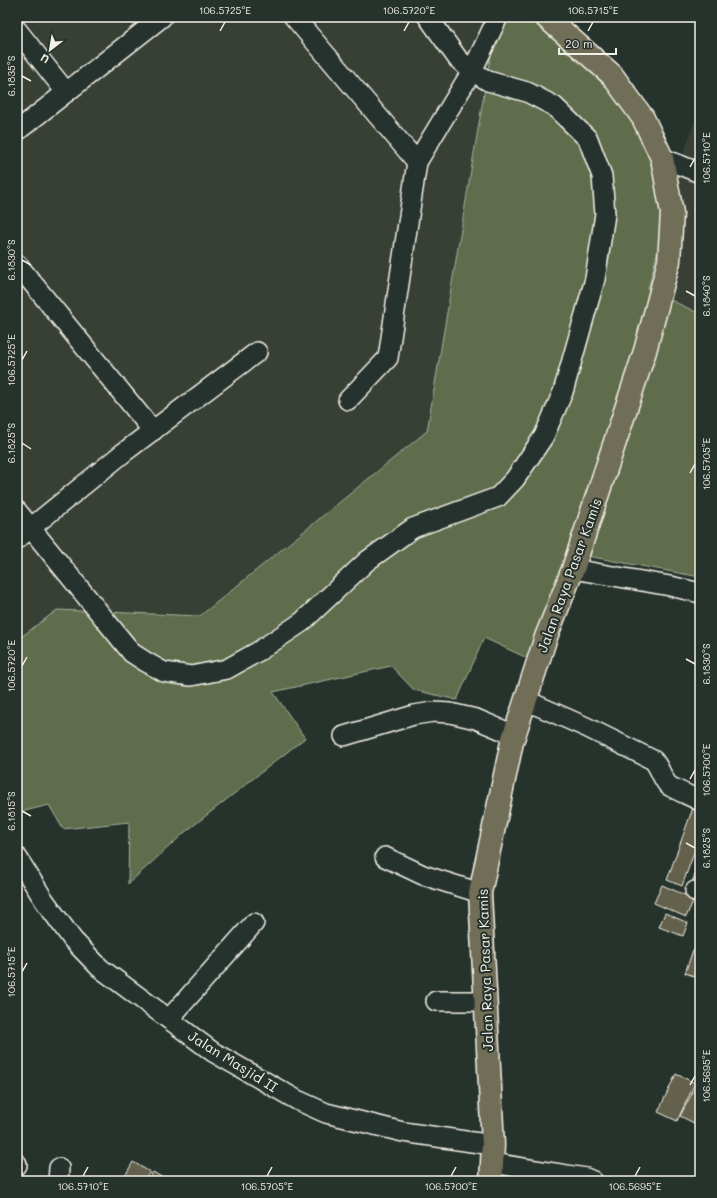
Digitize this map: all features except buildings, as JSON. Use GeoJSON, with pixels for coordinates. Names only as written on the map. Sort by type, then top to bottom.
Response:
{"type":"FeatureCollection","features":[{"type":"Feature","properties":{"kind":"main road","name":"Jalan Raya Pasar Kamis"},"geometry":{"type":"LineString","coordinates":[[492,1163],[480,893],[514,735],[546,637],[573,569],[645,351],[669,261],[672,213],[662,158],[643,118],[612,75],[546,17]]}},
{"type":"Feature","properties":{"kind":"street"},"geometry":{"type":"LineString","coordinates":[[17,131],[162,17]]}},
{"type":"Feature","properties":{"kind":"street"},"geometry":{"type":"LineString","coordinates":[[294,17],[417,162]]}},
{"type":"Feature","properties":{"kind":"street"},"geometry":{"type":"LineString","coordinates":[[17,511],[24,534],[132,653],[164,672],[191,676],[227,669],[260,651],[302,622],[367,561],[413,528],[498,497],[515,479],[544,436],[563,392],[595,279],[605,214],[602,176],[588,139],[554,106],[528,92],[488,81],[472,72],[458,59],[428,17]]}},
{"type":"Feature","properties":{"kind":"street"},"geometry":{"type":"LineString","coordinates":[[348,400],[388,358],[417,162],[472,72],[498,17]]}},
{"type":"Feature","properties":{"kind":"street"},"geometry":{"type":"LineString","coordinates":[[17,30],[66,92]]}},
{"type":"Feature","properties":{"kind":"street"},"geometry":{"type":"LineString","coordinates":[[662,158],[700,173]]}},
{"type":"Feature","properties":{"kind":"street"},"geometry":{"type":"LineString","coordinates":[[17,264],[153,431]]}},
{"type":"Feature","properties":{"kind":"street"},"geometry":{"type":"LineString","coordinates":[[24,534],[123,453],[257,352]]}},
{"type":"Feature","properties":{"kind":"street"},"geometry":{"type":"LineString","coordinates":[[573,569],[670,586],[700,593]]}},
{"type":"Feature","properties":{"kind":"street"},"geometry":{"type":"LineString","coordinates":[[525,700],[586,727],[653,760],[668,784],[700,801]]}},
{"type":"Feature","properties":{"kind":"street"},"geometry":{"type":"LineString","coordinates":[[344,736],[414,715],[433,712],[450,713],[470,717],[514,735]]}},
{"type":"Feature","properties":{"kind":"street","name":"Jalan Masjid II"},"geometry":{"type":"LineString","coordinates":[[17,857],[44,900],[73,940],[100,968],[213,1052],[297,1100],[326,1113],[404,1132],[492,1163],[586,1178],[594,1181]]}},
{"type":"Feature","properties":{"kind":"street"},"geometry":{"type":"LineString","coordinates":[[386,857],[423,875],[480,893]]}},
{"type":"Feature","properties":{"kind":"street"},"geometry":{"type":"LineString","coordinates":[[169,1019],[254,923]]}},
{"type":"Feature","properties":{"kind":"street"},"geometry":{"type":"LineString","coordinates":[[436,1001],[486,1001]]}},
{"type":"Feature","properties":{"kind":"shaded area"},"geometry":{"type":"Polygon","coordinates":[[[17,17],[497,17],[427,431],[199,616],[57,611],[17,640],[17,17]]]}},
{"type":"Feature","properties":{"kind":"shaded area"},"geometry":{"type":"Polygon","coordinates":[[[700,107],[700,314],[648,289],[680,164],[700,107]]]}},
{"type":"Feature","properties":{"kind":"green space"},"geometry":{"type":"Polygon","coordinates":[[[497,17],[538,17],[680,164],[648,289],[700,314],[700,577],[571,553],[529,659],[484,638],[457,700],[414,690],[391,666],[273,692],[305,738],[184,833],[128,884],[129,822],[63,829],[49,805],[17,813],[17,640],[57,610],[200,616],[427,431],[497,17]]]}}]}
